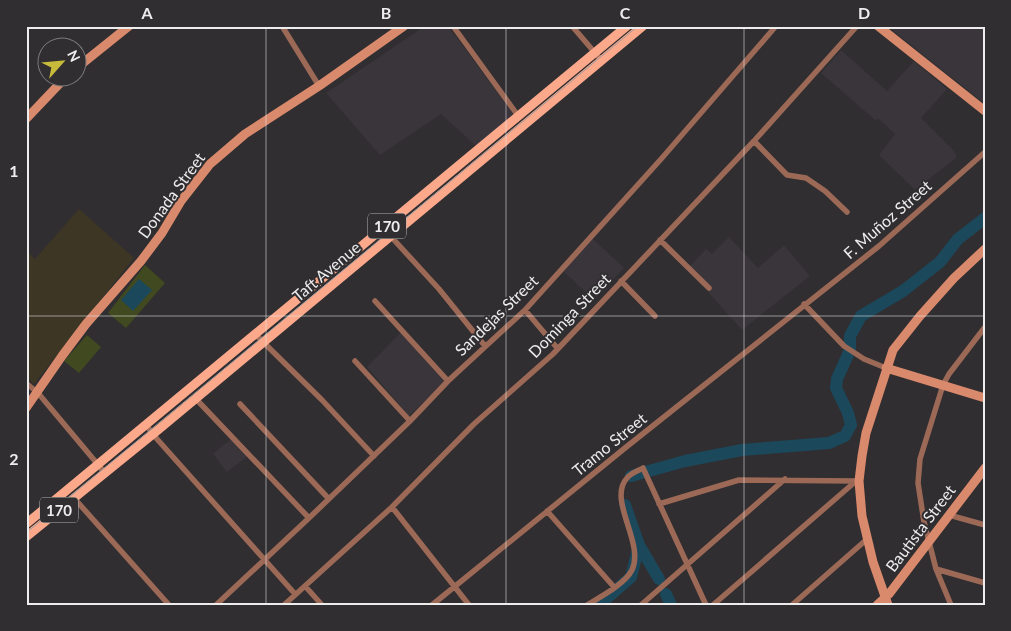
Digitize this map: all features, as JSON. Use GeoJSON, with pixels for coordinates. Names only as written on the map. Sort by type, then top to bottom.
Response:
{"type":"FeatureCollection","features":[{"type":"Feature","properties":{"kind":"main road","name":"Taft Avenue"},"geometry":{"type":"LineString","coordinates":[[26,537],[196,399],[526,125],[599,57],[627,26]]}},
{"type":"Feature","properties":{"kind":"main road","name":"Taft Avenue"},"geometry":{"type":"LineString","coordinates":[[26,524],[519,117],[643,26]]}},
{"type":"Feature","properties":{"kind":"main road"},"geometry":{"type":"LineString","coordinates":[[259,333],[266,341]]}},
{"type":"Feature","properties":{"kind":"main road"},"geometry":{"type":"LineString","coordinates":[[216,368],[223,376]]}},
{"type":"Feature","properties":{"kind":"street"},"geometry":{"type":"LineString","coordinates":[[88,59],[129,26]]}},
{"type":"Feature","properties":{"kind":"street"},"geometry":{"type":"LineString","coordinates":[[282,26],[319,86]]}},
{"type":"Feature","properties":{"kind":"street","name":"Donada Street"},"geometry":{"type":"LineString","coordinates":[[26,408],[86,324],[141,261],[162,233],[181,201],[210,164],[245,134],[319,86],[404,26]]}},
{"type":"Feature","properties":{"kind":"street"},"geometry":{"type":"LineString","coordinates":[[453,26],[526,125]]}},
{"type":"Feature","properties":{"kind":"street"},"geometry":{"type":"LineString","coordinates":[[572,26],[599,57]]}},
{"type":"Feature","properties":{"kind":"street","name":"Sandejas Street"},"geometry":{"type":"LineString","coordinates":[[216,605],[374,456],[448,381],[525,310],[662,158],[776,26]]}},
{"type":"Feature","properties":{"kind":"street","name":"Dominga Street"},"geometry":{"type":"LineString","coordinates":[[284,605],[392,507],[474,424],[558,349],[754,140],[857,26]]}},
{"type":"Feature","properties":{"kind":"street"},"geometry":{"type":"LineString","coordinates":[[878,26],[985,111]]}},
{"type":"Feature","properties":{"kind":"street"},"geometry":{"type":"LineString","coordinates":[[26,119],[55,88]]}},
{"type":"Feature","properties":{"kind":"street"},"geometry":{"type":"LineString","coordinates":[[754,140],[787,175],[806,178],[847,212]]}},
{"type":"Feature","properties":{"kind":"street","name":"F. Muñoz Street"},"geometry":{"type":"LineString","coordinates":[[804,304],[879,246],[985,152]]}},
{"type":"Feature","properties":{"kind":"street"},"geometry":{"type":"LineString","coordinates":[[384,229],[439,289],[485,346]]}},
{"type":"Feature","properties":{"kind":"street"},"geometry":{"type":"LineString","coordinates":[[660,240],[709,288]]}},
{"type":"Feature","properties":{"kind":"street"},"geometry":{"type":"LineString","coordinates":[[886,601],[866,540],[862,516],[858,481],[866,434],[893,350],[954,278],[985,250]]}},
{"type":"Feature","properties":{"kind":"street"},"geometry":{"type":"LineString","coordinates":[[621,281],[655,316]]}},
{"type":"Feature","properties":{"kind":"street"},"geometry":{"type":"LineString","coordinates":[[375,301],[448,381]]}},
{"type":"Feature","properties":{"kind":"street"},"geometry":{"type":"LineString","coordinates":[[804,304],[844,346],[864,360],[985,398]]}},
{"type":"Feature","properties":{"kind":"street","name":"Tramo Street"},"geometry":{"type":"LineString","coordinates":[[432,605],[804,304]]}},
{"type":"Feature","properties":{"kind":"street"},"geometry":{"type":"LineString","coordinates":[[525,310],[558,349]]}},
{"type":"Feature","properties":{"kind":"street"},"geometry":{"type":"LineString","coordinates":[[951,605],[936,569],[928,542],[918,482],[920,459],[943,385],[985,327]]}},
{"type":"Feature","properties":{"kind":"street"},"geometry":{"type":"LineString","coordinates":[[266,341],[374,456]]}},
{"type":"Feature","properties":{"kind":"street"},"geometry":{"type":"LineString","coordinates":[[355,362],[410,421]]}},
{"type":"Feature","properties":{"kind":"street"},"geometry":{"type":"LineString","coordinates":[[26,383],[38,393],[105,473]]}},
{"type":"Feature","properties":{"kind":"street"},"geometry":{"type":"LineString","coordinates":[[196,399],[309,518]]}},
{"type":"Feature","properties":{"kind":"street"},"geometry":{"type":"LineString","coordinates":[[240,404],[329,499]]}},
{"type":"Feature","properties":{"kind":"street"},"geometry":{"type":"LineString","coordinates":[[146,425],[295,594]]}},
{"type":"Feature","properties":{"kind":"street"},"geometry":{"type":"LineString","coordinates":[[587,605],[614,587],[632,570],[636,554],[621,494],[622,485],[631,474],[642,469],[644,469],[706,605]]}},
{"type":"Feature","properties":{"kind":"street","name":"Bautista Street"},"geometry":{"type":"LineString","coordinates":[[877,605],[886,601],[984,469]]}},
{"type":"Feature","properties":{"kind":"street"},"geometry":{"type":"LineString","coordinates":[[641,605],[785,479]]}},
{"type":"Feature","properties":{"kind":"street"},"geometry":{"type":"LineString","coordinates":[[659,504],[739,480],[858,481]]}},
{"type":"Feature","properties":{"kind":"street"},"geometry":{"type":"LineString","coordinates":[[713,605],[858,481]]}},
{"type":"Feature","properties":{"kind":"street"},"geometry":{"type":"LineString","coordinates":[[74,498],[168,605]]}},
{"type":"Feature","properties":{"kind":"street"},"geometry":{"type":"LineString","coordinates":[[392,507],[469,605]]}},
{"type":"Feature","properties":{"kind":"street"},"geometry":{"type":"LineString","coordinates":[[547,511],[614,587]]}},
{"type":"Feature","properties":{"kind":"street"},"geometry":{"type":"LineString","coordinates":[[949,515],[985,525]]}},
{"type":"Feature","properties":{"kind":"street"},"geometry":{"type":"LineString","coordinates":[[792,605],[866,540]]}},
{"type":"Feature","properties":{"kind":"street"},"geometry":{"type":"LineString","coordinates":[[936,569],[985,583]]}},
{"type":"Feature","properties":{"kind":"street"},"geometry":{"type":"LineString","coordinates":[[306,586],[322,605]]}},
{"type":"Feature","properties":{"kind":"shaded area"},"geometry":{"type":"Polygon","coordinates":[[[425,26],[448,26],[514,115],[476,146],[441,114],[380,155],[326,93],[425,26]]]}},
{"type":"Feature","properties":{"kind":"shaded area"},"geometry":{"type":"Polygon","coordinates":[[[887,26],[985,26],[985,104],[887,26]]]}},
{"type":"Feature","properties":{"kind":"shaded area"},"geometry":{"type":"Polygon","coordinates":[[[841,50],[887,91],[914,61],[947,89],[921,118],[954,151],[957,157],[915,190],[879,155],[895,134],[879,119],[875,120],[821,73],[841,50]]]}},
{"type":"Feature","properties":{"kind":"shaded area"},"geometry":{"type":"Polygon","coordinates":[[[79,209],[134,258],[34,384],[26,377],[26,251],[35,259],[79,209]]]}},
{"type":"Feature","properties":{"kind":"shaded area"},"geometry":{"type":"Polygon","coordinates":[[[729,237],[758,268],[784,245],[810,276],[742,330],[708,292],[712,288],[690,266],[706,249],[712,254],[729,237]]]}},
{"type":"Feature","properties":{"kind":"shaded area"},"geometry":{"type":"Polygon","coordinates":[[[592,238],[624,268],[594,300],[562,270],[592,238]]]}},
{"type":"Feature","properties":{"kind":"shaded area"},"geometry":{"type":"Polygon","coordinates":[[[403,330],[447,379],[409,416],[367,367],[403,330]]]}},
{"type":"Feature","properties":{"kind":"shaded area"},"geometry":{"type":"Polygon","coordinates":[[[232,438],[248,456],[227,472],[213,454],[232,438]]]}},
{"type":"Feature","properties":{"kind":"green space"},"geometry":{"type":"Polygon","coordinates":[[[145,265],[165,283],[126,328],[108,313],[145,265]]]}},
{"type":"Feature","properties":{"kind":"green space"},"geometry":{"type":"Polygon","coordinates":[[[87,335],[101,347],[79,373],[64,361],[87,335]]]}},
{"type":"Feature","properties":{"kind":"water"},"geometry":{"type":"Polygon","coordinates":[[[139,279],[152,290],[133,311],[121,300],[139,279]]]}},
{"type":"Feature","properties":{"kind":"waterway"},"geometry":{"type":"LineString","coordinates":[[631,476],[685,461],[742,450],[829,443],[845,436],[851,425],[848,413],[836,388],[837,379],[850,350],[850,336],[861,316],[903,291],[940,262],[958,239],[985,218]]}},
{"type":"Feature","properties":{"kind":"waterway"},"geometry":{"type":"LineString","coordinates":[[599,605],[631,577],[639,545],[625,505]]}},
{"type":"Feature","properties":{"kind":"waterway"},"geometry":{"type":"LineString","coordinates":[[639,545],[659,579]]}},
{"type":"Feature","properties":{"kind":"waterway"},"geometry":{"type":"LineString","coordinates":[[666,594],[671,605]]}},
{"type":"Feature","properties":{"kind":"tram line"},"geometry":{"type":"LineString","coordinates":[[26,533],[638,26]]}}]}
